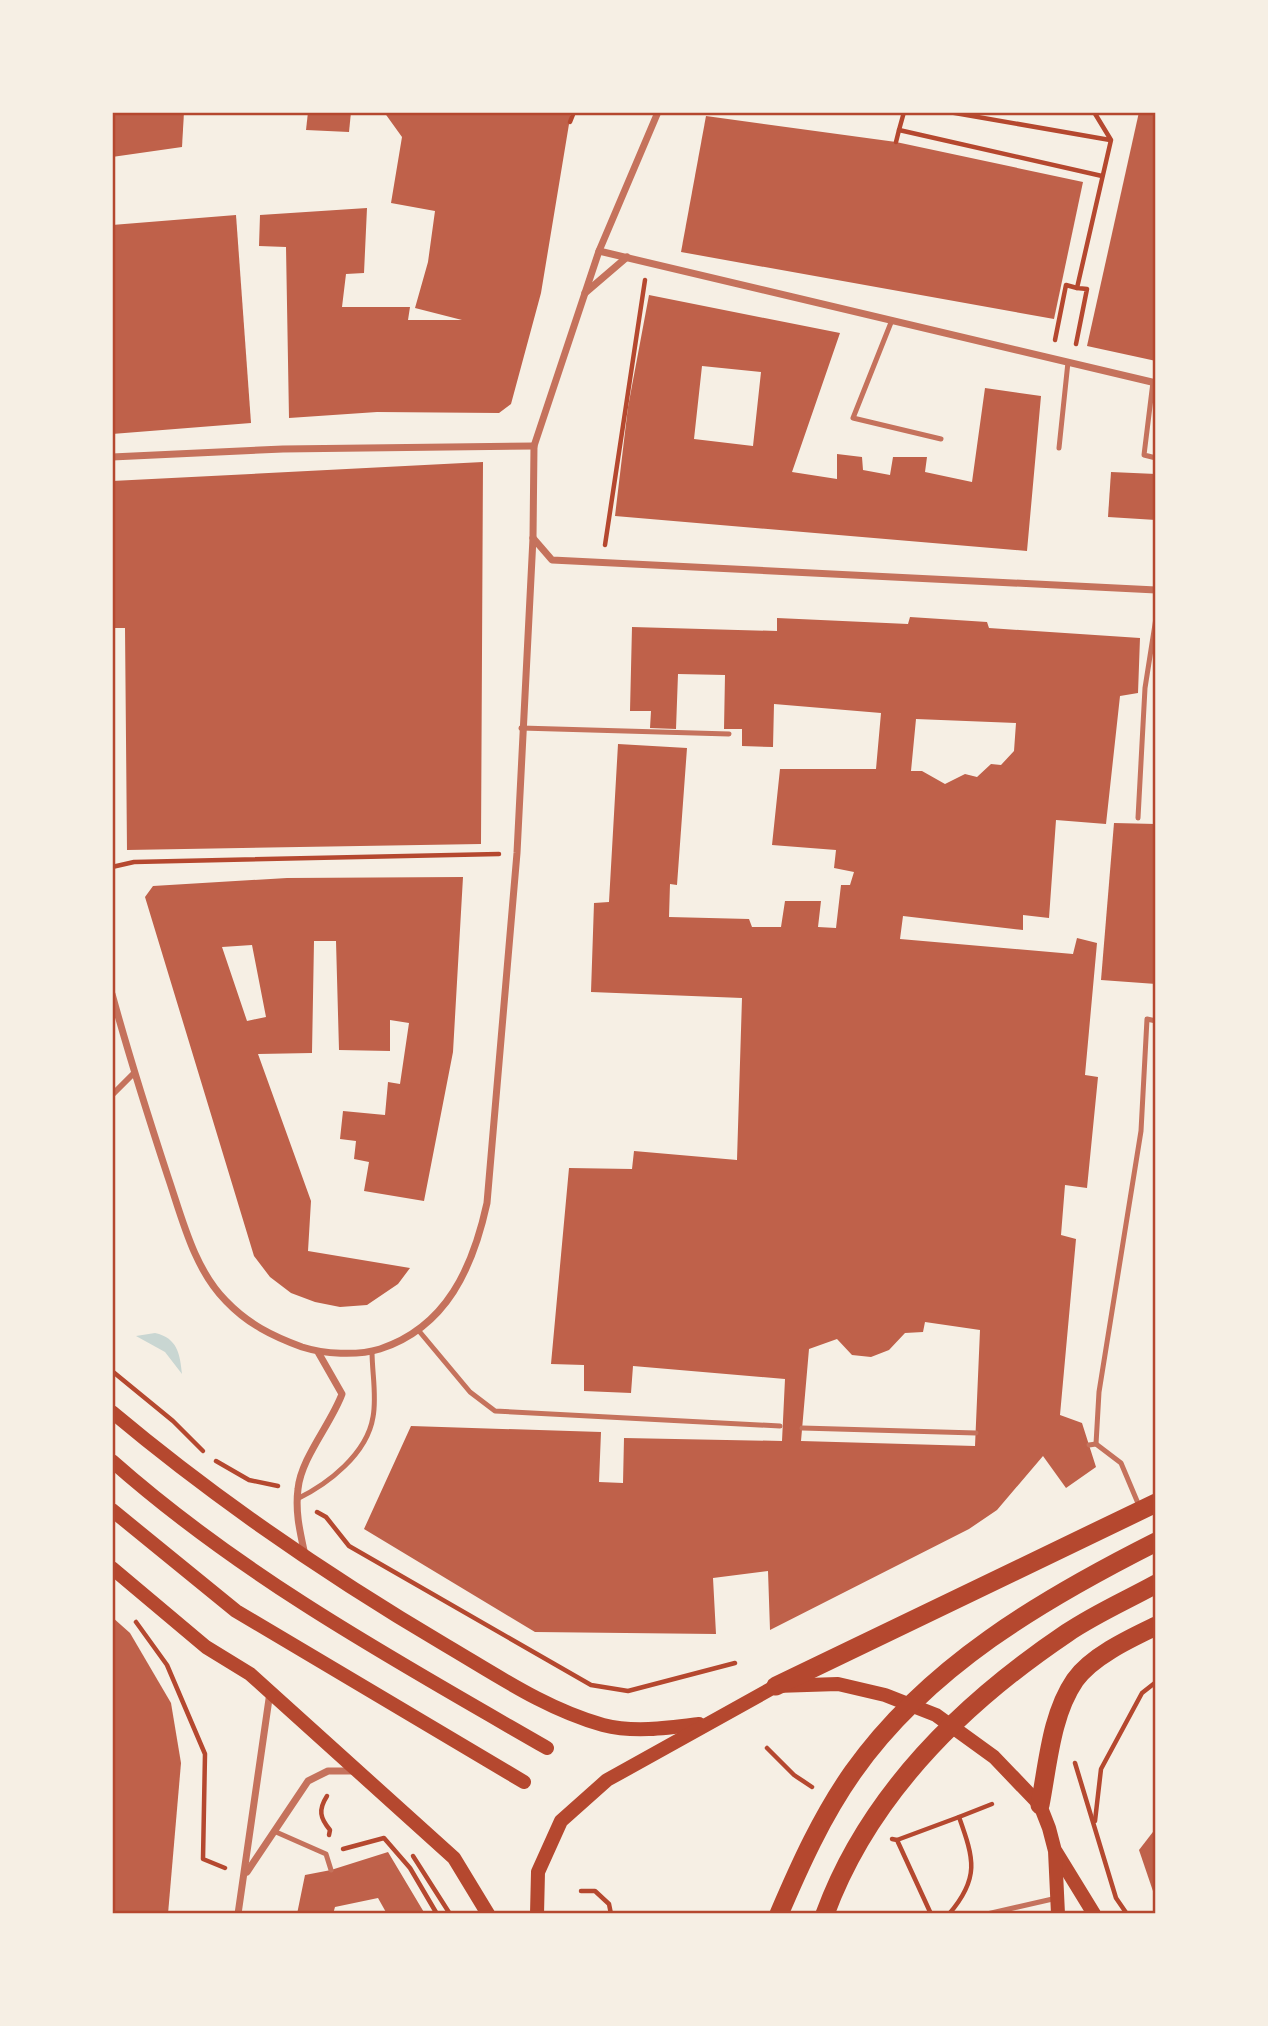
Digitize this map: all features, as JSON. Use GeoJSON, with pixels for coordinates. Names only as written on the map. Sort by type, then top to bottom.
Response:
{"type":"FeatureCollection","features":[{"type":"Feature","properties":{"kind":"highway"},"geometry":{"type":"LineString","coordinates":[[776,1686],[1149,1507]]}},
{"type":"Feature","properties":{"kind":"highway"},"geometry":{"type":"LineString","coordinates":[[779,1914],[804,1854],[853,1772],[902,1715],[964,1658],[1024,1614],[1096,1572],[1156,1542]]}},
{"type":"Feature","properties":{"kind":"highway"},"geometry":{"type":"LineString","coordinates":[[825,1914],[868,1826],[923,1753],[986,1693],[1069,1632],[1156,1584]]}},
{"type":"Feature","properties":{"kind":"highway"},"geometry":{"type":"LineString","coordinates":[[1040,1805],[1058,1714],[1076,1679],[1117,1645],[1156,1626]]}},
{"type":"Feature","properties":{"kind":"main road"},"geometry":{"type":"LineString","coordinates":[[112,1412],[210,1490],[306,1558],[396,1616],[537,1699],[570,1715],[622,1728],[654,1729],[704,1724]]}},
{"type":"Feature","properties":{"kind":"main road"},"geometry":{"type":"LineString","coordinates":[[112,1461],[160,1504],[253,1571],[345,1630],[547,1748]]}},
{"type":"Feature","properties":{"kind":"main road"},"geometry":{"type":"LineString","coordinates":[[112,1510],[236,1611],[524,1782]]}},
{"type":"Feature","properties":{"kind":"main road"},"geometry":{"type":"LineString","coordinates":[[112,1568],[206,1647],[250,1674],[454,1858],[488,1914]]}},
{"type":"Feature","properties":{"kind":"main road"},"geometry":{"type":"LineString","coordinates":[[537,1914],[538,1872],[561,1821],[607,1780],[776,1686],[838,1685],[885,1695],[936,1715],[994,1757],[1040,1805],[1055,1851],[1094,1914]]}},
{"type":"Feature","properties":{"kind":"main road"},"geometry":{"type":"LineString","coordinates":[[1055,1851],[1058,1914]]}},
{"type":"Feature","properties":{"kind":"street"},"geometry":{"type":"LineString","coordinates":[[112,994],[134,1073],[193,1251],[224,1300],[264,1334],[318,1352],[372,1351],[419,1331],[444,1307],[477,1248],[487,1203],[517,853],[533,538],[534,446],[599,251],[658,112]]}},
{"type":"Feature","properties":{"kind":"street"},"geometry":{"type":"LineString","coordinates":[[599,251],[1155,382]]}},
{"type":"Feature","properties":{"kind":"street"},"geometry":{"type":"LineString","coordinates":[[584,294],[627,257]]}},
{"type":"Feature","properties":{"kind":"street"},"geometry":{"type":"LineString","coordinates":[[112,457],[283,449],[534,446]]}},
{"type":"Feature","properties":{"kind":"street"},"geometry":{"type":"LineString","coordinates":[[533,538],[552,560],[1156,590]]}},
{"type":"Feature","properties":{"kind":"street"},"geometry":{"type":"LineString","coordinates":[[112,1095],[134,1073]]}},
{"type":"Feature","properties":{"kind":"street"},"geometry":{"type":"LineString","coordinates":[[306,1558],[297,1518],[297,1499],[304,1468],[332,1419],[342,1394],[318,1352]]}},
{"type":"Feature","properties":{"kind":"street"},"geometry":{"type":"LineString","coordinates":[[238,1914],[270,1691]]}},
{"type":"Feature","properties":{"kind":"street"},"geometry":{"type":"LineString","coordinates":[[245,1876],[276,1832],[294,1797],[308,1781],[328,1771],[356,1771]]}},
{"type":"Feature","properties":{"kind":"lane"},"geometry":{"type":"LineString","coordinates":[[891,320],[853,418],[942,439]]}},
{"type":"Feature","properties":{"kind":"lane"},"geometry":{"type":"LineString","coordinates":[[1059,448],[1068,362]]}},
{"type":"Feature","properties":{"kind":"lane"},"geometry":{"type":"LineString","coordinates":[[1155,382],[1144,455],[1156,457]]}},
{"type":"Feature","properties":{"kind":"lane"},"geometry":{"type":"LineString","coordinates":[[1138,818],[1145,688],[1156,618]]}},
{"type":"Feature","properties":{"kind":"lane"},"geometry":{"type":"LineString","coordinates":[[522,728],[729,734]]}},
{"type":"Feature","properties":{"kind":"lane"},"geometry":{"type":"LineString","coordinates":[[1149,1507],[1121,1463],[1092,1444],[1141,1130],[1147,1019],[1156,1021]]}},
{"type":"Feature","properties":{"kind":"lane"},"geometry":{"type":"LineString","coordinates":[[419,1331],[470,1392],[495,1411],[780,1426]]}},
{"type":"Feature","properties":{"kind":"lane"},"geometry":{"type":"LineString","coordinates":[[297,1499],[321,1488],[334,1477],[366,1440],[373,1420],[372,1351]]}},
{"type":"Feature","properties":{"kind":"lane"},"geometry":{"type":"LineString","coordinates":[[802,1428],[976,1433]]}},
{"type":"Feature","properties":{"kind":"lane"},"geometry":{"type":"LineString","coordinates":[[276,1832],[326,1854],[331,1870]]}},
{"type":"Feature","properties":{"kind":"lane"},"geometry":{"type":"LineString","coordinates":[[987,1914],[1057,1898]]}},
{"type":"Feature","properties":{"kind":"path"},"geometry":{"type":"LineString","coordinates":[[570,122],[574,112]]}},
{"type":"Feature","properties":{"kind":"path"},"geometry":{"type":"LineString","coordinates":[[896,142],[904,112]]}},
{"type":"Feature","properties":{"kind":"path"},"geometry":{"type":"LineString","coordinates":[[949,112],[1111,140]]}},
{"type":"Feature","properties":{"kind":"path"},"geometry":{"type":"LineString","coordinates":[[1077,288],[1111,140],[1094,112]]}},
{"type":"Feature","properties":{"kind":"path"},"geometry":{"type":"LineString","coordinates":[[899,130],[1102,176]]}},
{"type":"Feature","properties":{"kind":"path"},"geometry":{"type":"LineString","coordinates":[[602,563],[647,262]]}},
{"type":"Feature","properties":{"kind":"path"},"geometry":{"type":"LineString","coordinates":[[1058,330],[1066,285],[1087,289],[1077,332]]}},
{"type":"Feature","properties":{"kind":"path"},"geometry":{"type":"LineString","coordinates":[[112,867],[134,862],[517,853]]}},
{"type":"Feature","properties":{"kind":"path"},"geometry":{"type":"LineString","coordinates":[[112,1371],[173,1420],[208,1456],[249,1480],[276,1485],[326,1517],[349,1546],[591,1685],[628,1691],[735,1663]]}},
{"type":"Feature","properties":{"kind":"path"},"geometry":{"type":"LineString","coordinates":[[128,1611],[167,1665],[205,1754],[203,1859],[245,1876]]}},
{"type":"Feature","properties":{"kind":"path"},"geometry":{"type":"LineString","coordinates":[[1095,1822],[1101,1769],[1142,1693],[1156,1682]]}},
{"type":"Feature","properties":{"kind":"path"},"geometry":{"type":"LineString","coordinates":[[766,1748],[794,1775]]}},
{"type":"Feature","properties":{"kind":"path"},"geometry":{"type":"LineString","coordinates":[[1072,1751],[1116,1898],[1127,1914]]}},
{"type":"Feature","properties":{"kind":"path"},"geometry":{"type":"LineString","coordinates":[[337,1790],[327,1795],[321,1806],[321,1819],[330,1830],[326,1854],[384,1838],[410,1868],[437,1914]]}},
{"type":"Feature","properties":{"kind":"path"},"geometry":{"type":"LineString","coordinates":[[897,1840],[992,1804]]}},
{"type":"Feature","properties":{"kind":"path"},"geometry":{"type":"LineString","coordinates":[[949,1914],[966,1894],[973,1871],[959,1817]]}},
{"type":"Feature","properties":{"kind":"path"},"geometry":{"type":"LineString","coordinates":[[406,1849],[421,1865],[450,1914]]}},
{"type":"Feature","properties":{"kind":"path"},"geometry":{"type":"LineString","coordinates":[[581,1891],[595,1891],[609,1904],[611,1914]]}},
{"type":"Feature","properties":{"kind":"shaded area"},"geometry":{"type":"Polygon","coordinates":[[[155,1333],[163,1335],[173,1343],[179,1354],[182,1374],[165,1352],[136,1336],[155,1333]]]}},
{"type":"Feature","properties":{"kind":"building"},"geometry":{"type":"Polygon","coordinates":[[[112,112],[184,112],[182,147],[112,157],[112,112]]]}},
{"type":"Feature","properties":{"kind":"building"},"geometry":{"type":"Polygon","coordinates":[[[308,112],[351,112],[349,132],[306,130],[308,112]]]}},
{"type":"Feature","properties":{"kind":"building"},"geometry":{"type":"Polygon","coordinates":[[[384,112],[571,112],[541,293],[511,404],[499,413],[377,412],[289,418],[286,247],[259,246],[260,215],[367,208],[364,273],[346,274],[342,307],[410,307],[408,320],[462,320],[415,308],[428,262],[435,211],[391,203],[402,137],[384,112]]]}},
{"type":"Feature","properties":{"kind":"building"},"geometry":{"type":"Polygon","coordinates":[[[1139,112],[1156,112],[1156,361],[1087,346],[1139,112]]]}},
{"type":"Feature","properties":{"kind":"building"},"geometry":{"type":"Polygon","coordinates":[[[706,116],[896,142],[1083,182],[1054,319],[681,252],[706,116]]]}},
{"type":"Feature","properties":{"kind":"building"},"geometry":{"type":"Polygon","coordinates":[[[236,215],[251,423],[112,434],[112,225],[236,215]]]}},
{"type":"Feature","properties":{"kind":"building"},"geometry":{"type":"Polygon","coordinates":[[[649,295],[840,333],[792,472],[837,479],[837,454],[862,457],[863,470],[890,475],[893,457],[927,457],[925,472],[972,482],[985,388],[1041,396],[1027,551],[615,516],[628,407],[649,295]],[[702,366],[694,439],[753,446],[761,372],[702,366]]]}},
{"type":"Feature","properties":{"kind":"building"},"geometry":{"type":"Polygon","coordinates":[[[483,462],[481,844],[127,850],[125,628],[112,628],[112,481],[483,462]]]}},
{"type":"Feature","properties":{"kind":"building"},"geometry":{"type":"Polygon","coordinates":[[[1111,472],[1156,474],[1156,520],[1108,517],[1111,472]]]}},
{"type":"Feature","properties":{"kind":"building"},"geometry":{"type":"Polygon","coordinates":[[[910,617],[987,622],[989,628],[1140,638],[1138,693],[1120,696],[1106,824],[1056,820],[1049,918],[1023,915],[1023,930],[903,916],[900,939],[1073,954],[1077,938],[1097,943],[1085,1075],[1098,1077],[1087,1188],[1065,1185],[1061,1235],[1076,1239],[1060,1415],[1082,1423],[1096,1467],[1066,1488],[1043,1456],[997,1510],[969,1529],[770,1630],[768,1571],[713,1578],[716,1634],[535,1632],[364,1529],[411,1426],[601,1432],[599,1482],[623,1483],[624,1438],[782,1441],[785,1379],[633,1366],[631,1393],[584,1391],[584,1365],[551,1364],[569,1168],[632,1169],[634,1151],[737,1160],[742,998],[591,992],[594,903],[609,902],[618,744],[687,748],[677,885],[670,884],[669,917],[749,919],[752,927],[781,927],[785,901],[821,901],[818,927],[836,928],[841,885],[850,885],[854,872],[834,868],[836,850],[772,845],[780,769],[876,769],[881,713],[774,704],[773,747],[742,746],[742,729],[724,729],[725,675],[678,674],[676,729],[650,728],[651,711],[630,711],[632,627],[777,631],[777,618],[908,624],[910,617]],[[916,719],[911,771],[922,771],[945,784],[965,774],[977,777],[991,764],[1001,765],[1014,751],[1016,723],[916,719]],[[925,1322],[923,1332],[905,1333],[889,1350],[871,1357],[852,1355],[837,1339],[809,1349],[801,1441],[975,1446],[980,1330],[925,1322]]]}},
{"type":"Feature","properties":{"kind":"building"},"geometry":{"type":"Polygon","coordinates":[[[1114,823],[1156,824],[1156,984],[1101,980],[1114,823]]]}},
{"type":"Feature","properties":{"kind":"building"},"geometry":{"type":"Polygon","coordinates":[[[463,877],[453,1052],[424,1201],[364,1191],[369,1162],[354,1159],[356,1141],[340,1139],[343,1111],[385,1115],[388,1082],[400,1084],[409,1023],[390,1020],[390,1051],[339,1050],[336,941],[314,941],[312,1053],[258,1054],[311,1201],[308,1251],[410,1268],[398,1284],[367,1305],[340,1307],[291,1293],[270,1277],[254,1256],[145,897],[153,886],[287,878],[463,877]],[[252,945],[222,947],[247,1021],[266,1017],[252,945]]]}},
{"type":"Feature","properties":{"kind":"building"},"geometry":{"type":"Polygon","coordinates":[[[112,1617],[130,1633],[171,1703],[181,1763],[168,1914],[112,1914],[112,1617]]]}},
{"type":"Feature","properties":{"kind":"building"},"geometry":{"type":"Polygon","coordinates":[[[1156,1828],[1156,1900],[1139,1850],[1156,1828]]]}},
{"type":"Feature","properties":{"kind":"building"},"geometry":{"type":"Polygon","coordinates":[[[388,1852],[425,1914],[387,1914],[378,1898],[335,1907],[333,1914],[297,1914],[305,1875],[331,1870],[388,1852]]]}}]}
